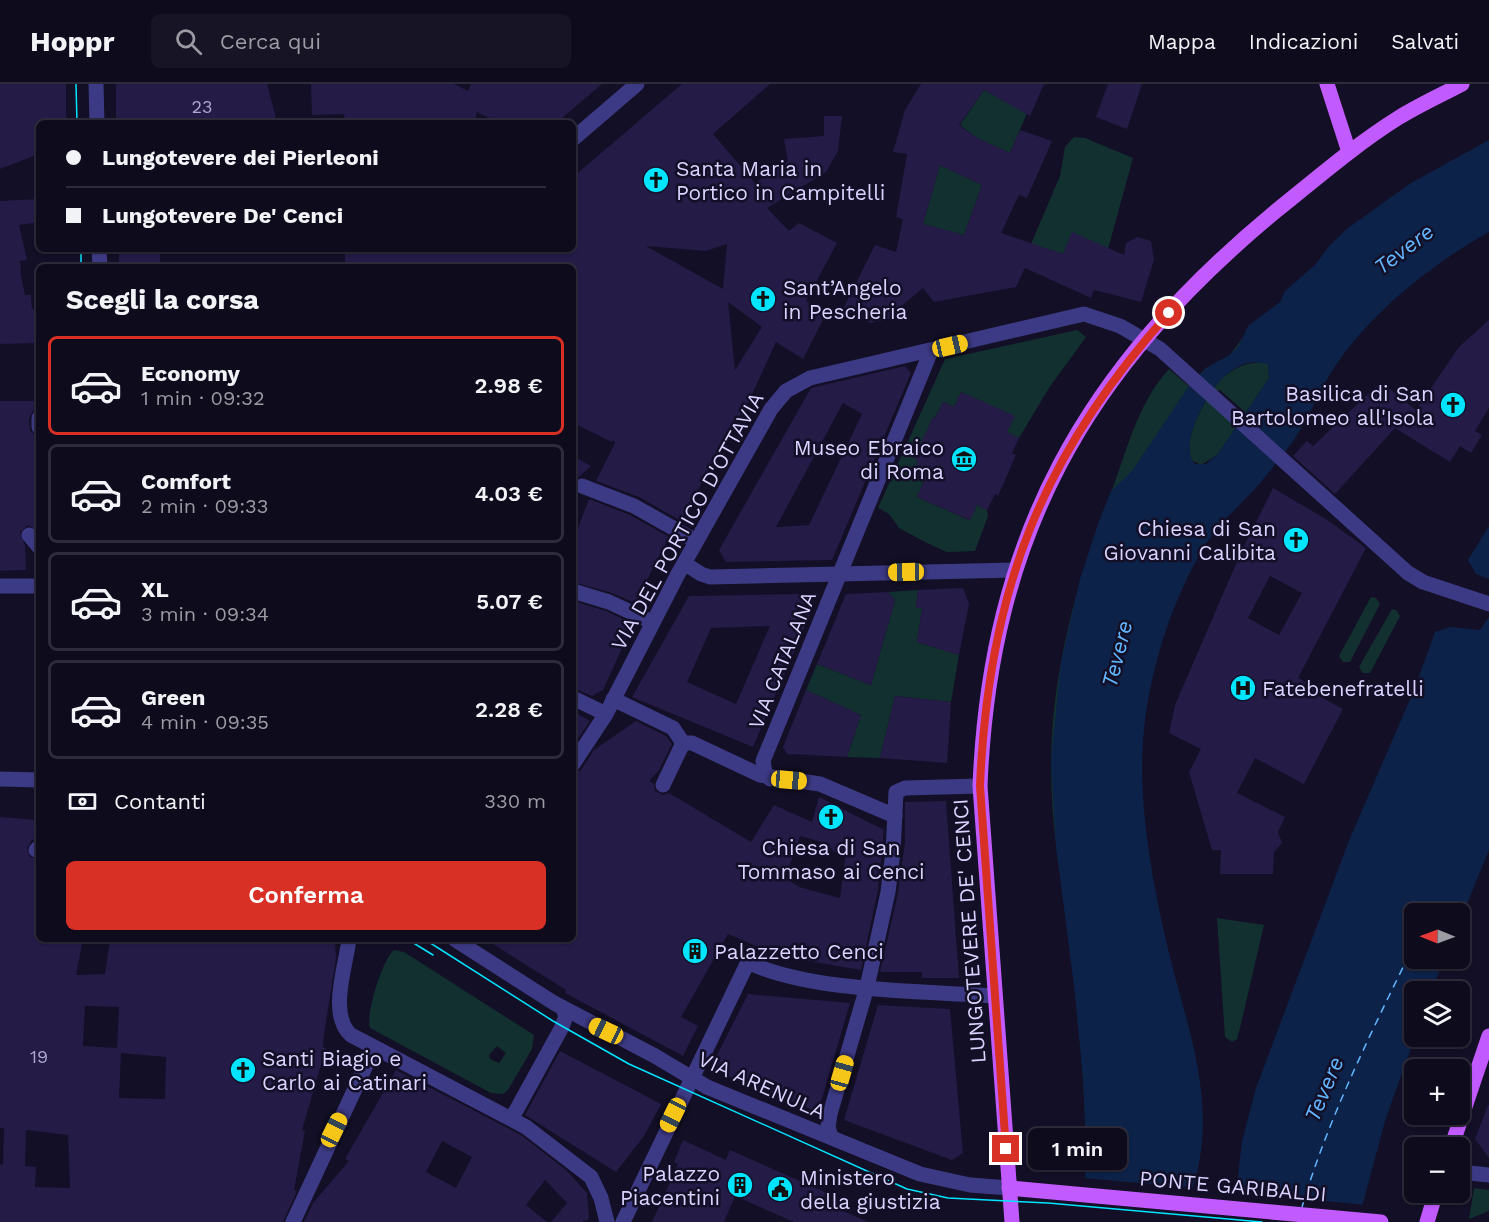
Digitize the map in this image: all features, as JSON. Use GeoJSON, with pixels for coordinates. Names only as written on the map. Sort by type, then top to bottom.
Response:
{"type":"FeatureCollection","features":[{"type":"Feature","properties":{"kind":"main road"},"geometry":{"type":"LineString","coordinates":[[1326,84],[1349,152]]}},
{"type":"Feature","properties":{"kind":"main road","name":"LUNGOTEVERE DE' CENCI"},"geometry":{"type":"LineString","coordinates":[[1014,1221],[994,996],[980,786],[982,739],[993,656],[1015,570],[1034,515],[1069,446],[1102,395],[1146,339],[1232,247],[1349,152],[1399,117],[1462,84]]}},
{"type":"Feature","properties":{"kind":"main road"},"geometry":{"type":"LineString","coordinates":[[1455,1137],[1489,1036]]}},
{"type":"Feature","properties":{"kind":"main road","name":"PONTE GARIBALDI"},"geometry":{"type":"LineString","coordinates":[[1010,1194],[1049,1191],[1377,1221]]}},
{"type":"Feature","properties":{"kind":"main road"},"geometry":{"type":"LineString","coordinates":[[1427,1222],[1433,1203]]}},
{"type":"Feature","properties":{"kind":"street"},"geometry":{"type":"LineString","coordinates":[[96,84],[97,120]]}},
{"type":"Feature","properties":{"kind":"street"},"geometry":{"type":"LineString","coordinates":[[576,136],[636,84]]}},
{"type":"Feature","properties":{"kind":"street","name":"VIA DEL PORTICO D'OTTAVIA"},"geometry":{"type":"LineString","coordinates":[[576,759],[606,714],[684,562],[771,409],[786,391],[810,378],[1084,314],[1146,339]]}},
{"type":"Feature","properties":{"kind":"street"},"geometry":{"type":"LineString","coordinates":[[1146,339],[1255,433],[1408,573],[1423,582],[1489,604]]}},
{"type":"Feature","properties":{"kind":"street","name":"VIA CATALANA"},"geometry":{"type":"LineString","coordinates":[[763,761],[867,502],[931,351]]}},
{"type":"Feature","properties":{"kind":"street"},"geometry":{"type":"LineString","coordinates":[[582,486],[634,506],[696,541]]}},
{"type":"Feature","properties":{"kind":"street"},"geometry":{"type":"LineString","coordinates":[[684,562],[701,574],[710,576],[1015,570]]}},
{"type":"Feature","properties":{"kind":"street"},"geometry":{"type":"LineString","coordinates":[[0,586],[36,586]]}},
{"type":"Feature","properties":{"kind":"street"},"geometry":{"type":"LineString","coordinates":[[576,592],[609,602],[652,622]]}},
{"type":"Feature","properties":{"kind":"street"},"geometry":{"type":"LineString","coordinates":[[576,699],[606,714]]}},
{"type":"Feature","properties":{"kind":"street"},"geometry":{"type":"LineString","coordinates":[[613,699],[673,728],[683,743]]}},
{"type":"Feature","properties":{"kind":"street"},"geometry":{"type":"LineString","coordinates":[[683,743],[692,743],[744,769],[770,779],[820,784],[895,816]]}},
{"type":"Feature","properties":{"kind":"street"},"geometry":{"type":"LineString","coordinates":[[663,785],[683,743]]}},
{"type":"Feature","properties":{"kind":"street"},"geometry":{"type":"LineString","coordinates":[[744,769],[755,767],[763,761],[765,772],[770,779]]}},
{"type":"Feature","properties":{"kind":"street"},"geometry":{"type":"LineString","coordinates":[[0,779],[36,780]]}},
{"type":"Feature","properties":{"kind":"street"},"geometry":{"type":"LineString","coordinates":[[831,1137],[828,1127],[830,1114],[867,987],[888,892],[895,816],[894,796],[898,789],[980,786]]}},
{"type":"Feature","properties":{"kind":"street"},"geometry":{"type":"LineString","coordinates":[[350,942],[339,1008],[340,1022],[351,1035],[526,1127],[591,1177],[601,1197],[607,1222]]}},
{"type":"Feature","properties":{"kind":"street","name":"VIA ARENULA"},"geometry":{"type":"LineString","coordinates":[[468,944],[563,1009],[655,1056],[691,1078],[920,1174],[1010,1194]]}},
{"type":"Feature","properties":{"kind":"street"},"geometry":{"type":"LineString","coordinates":[[623,1222],[748,962],[770,973],[867,987],[994,996]]}},
{"type":"Feature","properties":{"kind":"street"},"geometry":{"type":"LineString","coordinates":[[512,1118],[562,1027],[566,1016],[563,1009]]}},
{"type":"Feature","properties":{"kind":"street"},"geometry":{"type":"LineString","coordinates":[[294,1222],[367,1063],[380,1050]]}},
{"type":"Feature","properties":{"kind":"street"},"geometry":{"type":"LineString","coordinates":[[1470,1173],[1489,1175]]}},
{"type":"Feature","properties":{"kind":"green space"},"geometry":{"type":"Polygon","coordinates":[[[984,90],[1027,113],[1010,153],[977,138],[960,125],[984,90]]]}},
{"type":"Feature","properties":{"kind":"green space"},"geometry":{"type":"Polygon","coordinates":[[[1074,137],[1085,138],[1133,158],[1108,249],[1063,254],[1031,244],[1060,176],[1065,147],[1074,137]]]}},
{"type":"Feature","properties":{"kind":"green space"},"geometry":{"type":"Polygon","coordinates":[[[940,165],[982,185],[964,235],[923,224],[940,165]]]}},
{"type":"Feature","properties":{"kind":"green space"},"geometry":{"type":"Polygon","coordinates":[[[1077,330],[1086,337],[1049,388],[1019,438],[1007,432],[1014,416],[961,392],[954,407],[943,402],[935,418],[933,417],[915,458],[918,460],[912,475],[924,481],[917,497],[969,520],[977,505],[987,510],[988,516],[975,551],[947,552],[899,528],[889,514],[878,508],[945,359],[1077,330]]]}},
{"type":"Feature","properties":{"kind":"green space"},"geometry":{"type":"Polygon","coordinates":[[[1243,337],[1242,347],[1176,414],[1147,450],[1121,490],[1086,1033],[1086,1170],[1085,1110],[1078,1020],[1052,802],[1053,724],[1062,656],[1088,555],[1135,426],[1149,396],[1169,369],[1189,386],[1206,368],[1230,355],[1243,337]]]}},
{"type":"Feature","properties":{"kind":"green space"},"geometry":{"type":"Polygon","coordinates":[[[1261,362],[1268,364],[1269,378],[1246,413],[1220,390],[1210,394],[1231,371],[1261,362]]]}},
{"type":"Feature","properties":{"kind":"green space"},"geometry":{"type":"Polygon","coordinates":[[[1206,400],[1238,427],[1217,455],[1201,465],[1191,460],[1190,444],[1193,429],[1206,400]]]}},
{"type":"Feature","properties":{"kind":"green space"},"geometry":{"type":"Polygon","coordinates":[[[918,590],[916,608],[922,608],[917,642],[959,655],[951,702],[895,696],[880,758],[847,757],[861,715],[806,690],[817,664],[871,685],[895,600],[888,592],[918,590]]]}},
{"type":"Feature","properties":{"kind":"green space"},"geometry":{"type":"Polygon","coordinates":[[[1371,597],[1376,598],[1380,604],[1350,662],[1343,662],[1339,656],[1371,597]]]}},
{"type":"Feature","properties":{"kind":"green space"},"geometry":{"type":"Polygon","coordinates":[[[1392,609],[1396,610],[1400,616],[1370,673],[1363,673],[1359,667],[1392,609]]]}},
{"type":"Feature","properties":{"kind":"green space"},"geometry":{"type":"Polygon","coordinates":[[[1217,918],[1264,925],[1237,1039],[1232,1042],[1225,1037],[1217,918]]]}},
{"type":"Feature","properties":{"kind":"green space"},"geometry":{"type":"Polygon","coordinates":[[[394,950],[404,952],[534,1035],[532,1049],[508,1090],[503,1094],[491,1093],[370,1028],[372,1000],[380,975],[394,950]],[[497,1046],[489,1055],[490,1059],[499,1063],[506,1053],[497,1046]]]}},
{"type":"Feature","properties":{"kind":"green space"},"geometry":{"type":"Polygon","coordinates":[[[1474,1188],[1489,1190],[1489,1211],[1469,1219],[1474,1188]]]}},
{"type":"Feature","properties":{"kind":"water","name":"Tevere"},"geometry":{"type":"Polygon","coordinates":[[[1489,140],[1489,232],[1424,275],[1365,328],[1328,377],[1303,426],[1291,444],[1263,480],[1222,523],[1206,544],[1182,589],[1163,639],[1146,716],[1143,741],[1143,798],[1155,888],[1200,1079],[1203,1133],[1200,1160],[1193,1188],[1084,1222],[1086,1139],[1083,1077],[1056,846],[1051,761],[1061,662],[1080,579],[1111,491],[1132,471],[1189,386],[1206,368],[1230,355],[1238,347],[1248,326],[1280,302],[1285,291],[1316,264],[1329,246],[1348,228],[1411,183],[1489,140]],[[1253,362],[1237,367],[1217,384],[1203,406],[1192,432],[1190,455],[1195,464],[1206,464],[1217,455],[1269,378],[1268,364],[1253,362]]]}},
{"type":"Feature","properties":{"kind":"water"},"geometry":{"type":"Polygon","coordinates":[[[1489,526],[1489,579],[1476,574],[1468,560],[1489,526]]]}},
{"type":"Feature","properties":{"kind":"water","name":"Tevere"},"geometry":{"type":"Polygon","coordinates":[[[1489,617],[1489,850],[1467,903],[1404,903],[1404,969],[1440,969],[1436,981],[1404,981],[1404,1047],[1411,1047],[1407,1059],[1404,1059],[1404,1068],[1385,1121],[1358,1222],[1233,1222],[1242,1141],[1256,1088],[1348,843],[1414,690],[1435,632],[1450,627],[1480,630],[1489,617]]]}},
{"type":"Feature","properties":{"kind":"pier"},"geometry":{"type":"Polygon","coordinates":[[[1083,1178],[1196,1188],[1195,1222],[1081,1222],[1083,1178]]]}},
{"type":"Feature","properties":{"kind":"pier"},"geometry":{"type":"Polygon","coordinates":[[[1234,1192],[1365,1205],[1361,1222],[1230,1222],[1234,1192]]]}},
{"type":"Feature","properties":{"kind":"building"},"geometry":{"type":"Polygon","coordinates":[[[0,84],[66,84],[66,120],[36,120],[36,155],[0,169],[0,84]]]}},
{"type":"Feature","properties":{"kind":"building"},"geometry":{"type":"Polygon","coordinates":[[[116,84],[267,84],[276,118],[269,120],[116,120],[116,84]]]}},
{"type":"Feature","properties":{"kind":"building"},"geometry":{"type":"Polygon","coordinates":[[[311,84],[454,84],[468,91],[471,84],[602,84],[560,120],[494,120],[477,112],[475,120],[345,120],[344,114],[312,115],[311,84]]]}},
{"type":"Feature","properties":{"kind":"building"},"geometry":{"type":"Polygon","coordinates":[[[682,84],[770,84],[713,134],[755,183],[788,161],[784,139],[824,136],[824,116],[842,116],[838,151],[826,172],[767,208],[789,231],[799,223],[837,243],[806,301],[827,312],[803,359],[776,342],[748,403],[728,434],[681,521],[639,497],[596,481],[615,443],[614,440],[612,442],[576,424],[576,264],[345,264],[345,252],[576,252],[576,174],[682,84]],[[727,244],[706,251],[646,246],[723,289],[727,244]],[[728,302],[735,370],[762,327],[728,302]]]}},
{"type":"Feature","properties":{"kind":"building"},"geometry":{"type":"Polygon","coordinates":[[[921,84],[1044,84],[1030,116],[984,90],[959,125],[977,138],[1010,153],[1020,130],[1052,141],[1027,198],[1019,195],[1001,233],[1063,254],[1072,232],[1124,255],[1126,243],[1137,237],[1151,241],[1154,260],[1141,302],[1094,290],[1091,298],[1025,268],[1016,287],[934,302],[923,288],[897,310],[898,317],[870,323],[843,309],[875,245],[896,252],[903,219],[896,217],[907,154],[893,152],[905,110],[921,84]],[[940,165],[923,224],[964,235],[982,185],[940,165]]]}},
{"type":"Feature","properties":{"kind":"building"},"geometry":{"type":"Polygon","coordinates":[[[1108,84],[1142,84],[1127,129],[1096,117],[1108,84]]]}},
{"type":"Feature","properties":{"kind":"building"},"geometry":{"type":"Polygon","coordinates":[[[36,199],[36,222],[19,225],[27,260],[20,261],[21,276],[25,295],[31,295],[32,309],[36,309],[36,343],[0,344],[0,201],[36,199]]]}},
{"type":"Feature","properties":{"kind":"building"},"geometry":{"type":"Polygon","coordinates":[[[119,252],[160,252],[160,264],[119,264],[119,252]]]}},
{"type":"Feature","properties":{"kind":"building"},"geometry":{"type":"Polygon","coordinates":[[[1489,320],[1489,408],[1475,431],[1482,435],[1471,453],[1460,446],[1450,462],[1395,428],[1335,494],[1293,456],[1307,441],[1313,446],[1381,382],[1416,410],[1459,347],[1489,320]]]}},
{"type":"Feature","properties":{"kind":"building"},"geometry":{"type":"Polygon","coordinates":[[[905,366],[911,373],[832,560],[726,562],[719,550],[811,388],[905,366]],[[843,403],[776,527],[809,525],[862,414],[843,403]]]}},
{"type":"Feature","properties":{"kind":"building"},"geometry":{"type":"Polygon","coordinates":[[[961,392],[1015,416],[1007,432],[1019,438],[1012,453],[1016,455],[998,496],[995,494],[987,510],[977,505],[970,520],[917,497],[924,481],[912,475],[918,460],[914,458],[933,417],[935,418],[943,402],[954,407],[961,392]]]}},
{"type":"Feature","properties":{"kind":"building"},"geometry":{"type":"Polygon","coordinates":[[[0,401],[36,401],[36,409],[29,418],[30,431],[36,435],[36,530],[28,525],[20,532],[25,545],[26,570],[0,571],[0,401]]]}},
{"type":"Feature","properties":{"kind":"building"},"geometry":{"type":"Polygon","coordinates":[[[576,458],[591,466],[576,479],[576,458]]]}},
{"type":"Feature","properties":{"kind":"building","name":"Fatebenefratelli"},"geometry":{"type":"Polygon","coordinates":[[[1273,488],[1326,519],[1366,548],[1298,678],[1315,687],[1313,693],[1343,709],[1304,784],[1255,758],[1237,793],[1285,817],[1278,832],[1282,843],[1274,852],[1273,874],[1220,874],[1221,850],[1212,850],[1189,772],[1201,749],[1169,733],[1175,705],[1242,550],[1273,488]],[[1270,576],[1248,618],[1279,635],[1302,593],[1270,576]]]}},
{"type":"Feature","properties":{"kind":"building"},"geometry":{"type":"Polygon","coordinates":[[[589,499],[630,515],[669,537],[635,603],[612,593],[576,583],[576,533],[589,499]]]}},
{"type":"Feature","properties":{"kind":"building"},"geometry":{"type":"Polygon","coordinates":[[[963,588],[969,604],[959,655],[917,642],[922,608],[916,608],[918,590],[963,588]]]}},
{"type":"Feature","properties":{"kind":"building"},"geometry":{"type":"Polygon","coordinates":[[[888,592],[895,600],[871,685],[817,664],[846,594],[888,592]]]}},
{"type":"Feature","properties":{"kind":"building"},"geometry":{"type":"Polygon","coordinates":[[[801,594],[813,607],[753,747],[632,697],[689,596],[801,594]],[[770,626],[711,628],[687,682],[736,704],[770,626]]]}},
{"type":"Feature","properties":{"kind":"building"},"geometry":{"type":"Polygon","coordinates":[[[576,602],[606,611],[633,624],[603,690],[592,696],[576,689],[576,602]]]}},
{"type":"Feature","properties":{"kind":"building"},"geometry":{"type":"Polygon","coordinates":[[[806,690],[861,715],[847,757],[787,754],[783,747],[806,690]]]}},
{"type":"Feature","properties":{"kind":"building"},"geometry":{"type":"Polygon","coordinates":[[[895,696],[951,702],[947,763],[880,758],[895,696]]]}},
{"type":"Feature","properties":{"kind":"building"},"geometry":{"type":"Polygon","coordinates":[[[576,713],[590,721],[576,742],[576,713]]]}},
{"type":"Feature","properties":{"kind":"building"},"geometry":{"type":"Polygon","coordinates":[[[636,721],[666,736],[672,744],[659,770],[649,781],[654,784],[655,791],[663,795],[669,793],[751,842],[774,805],[812,822],[819,797],[884,830],[878,890],[861,970],[779,956],[728,934],[681,1017],[698,1026],[683,1056],[565,993],[566,990],[490,942],[576,942],[576,772],[581,770],[594,750],[636,721]],[[800,836],[785,878],[799,887],[840,898],[846,853],[834,852],[828,844],[800,836]]]}},
{"type":"Feature","properties":{"kind":"building"},"geometry":{"type":"Polygon","coordinates":[[[946,801],[959,978],[922,978],[922,972],[880,972],[898,893],[905,842],[905,802],[946,801]]]}},
{"type":"Feature","properties":{"kind":"building"},"geometry":{"type":"Polygon","coordinates":[[[0,817],[36,820],[36,839],[32,840],[27,848],[30,857],[36,858],[36,942],[82,942],[76,975],[105,974],[110,942],[335,942],[336,959],[324,1034],[323,1048],[326,1048],[302,1130],[305,1131],[294,1190],[297,1191],[283,1222],[0,1222],[0,1164],[3,1165],[4,1128],[0,1128],[0,817]],[[85,1006],[83,1046],[117,1048],[119,1007],[85,1006]],[[121,1053],[119,1098],[165,1099],[166,1057],[121,1053]],[[26,1130],[25,1166],[36,1167],[35,1187],[70,1188],[68,1135],[26,1130]]]}},
{"type":"Feature","properties":{"kind":"building"},"geometry":{"type":"Polygon","coordinates":[[[748,994],[850,1003],[818,1112],[710,1069],[748,994]]]}},
{"type":"Feature","properties":{"kind":"building"},"geometry":{"type":"Polygon","coordinates":[[[878,1005],[950,1009],[963,1153],[952,1160],[844,1120],[878,1005]]]}},
{"type":"Feature","properties":{"kind":"building"},"geometry":{"type":"Polygon","coordinates":[[[560,1051],[661,1104],[644,1136],[616,1172],[525,1115],[560,1051]]]}},
{"type":"Feature","properties":{"kind":"building"},"geometry":{"type":"Polygon","coordinates":[[[396,1070],[521,1135],[566,1170],[587,1193],[589,1219],[582,1222],[551,1222],[567,1203],[545,1180],[526,1205],[547,1222],[304,1222],[313,1203],[349,1161],[345,1159],[396,1070]],[[442,1141],[426,1172],[456,1188],[472,1157],[442,1141]]]}},
{"type":"Feature","properties":{"kind":"building"},"geometry":{"type":"Polygon","coordinates":[[[1489,1105],[1489,1158],[1475,1139],[1489,1105]]]}},
{"type":"Feature","properties":{"kind":"building","name":"Palazzo Piacentini"},"geometry":{"type":"Polygon","coordinates":[[[683,1140],[726,1160],[730,1150],[843,1200],[839,1209],[868,1222],[794,1222],[735,1196],[724,1222],[652,1222],[678,1164],[674,1162],[683,1140]]]}},
{"type":"Feature","properties":{"kind":"ferry route"},"geometry":{"type":"LineString","coordinates":[[1302,1207],[1312,1174],[1350,1079],[1404,965]]}},
{"type":"Feature","properties":{"kind":"tram line"},"geometry":{"type":"LineString","coordinates":[[76,84],[77,120]]}},
{"type":"Feature","properties":{"kind":"tram line"},"geometry":{"type":"LineString","coordinates":[[81,252],[81,264]]}},
{"type":"Feature","properties":{"kind":"tram line"},"geometry":{"type":"LineString","coordinates":[[412,942],[433,955]]}},
{"type":"Feature","properties":{"kind":"tram line"},"geometry":{"type":"LineString","coordinates":[[429,942],[553,1021],[629,1064],[907,1189],[948,1198],[1048,1203],[1262,1222]]}},
{"type":"Feature","properties":{"kind":"place","name":"Santa Maria in Portico in Campitelli"},"geometry":{"type":"Point","coordinates":[656,180]}},
{"type":"Feature","properties":{"kind":"place","name":"Sant’Angelo in Pescheria"},"geometry":{"type":"Point","coordinates":[763,299]}},
{"type":"Feature","properties":{"kind":"place","name":"Basilica di San Bartolomeo all'Isola"},"geometry":{"type":"Point","coordinates":[1453,405]}},
{"type":"Feature","properties":{"kind":"place","name":"Museo Ebraico di Roma"},"geometry":{"type":"Point","coordinates":[964,459]}},
{"type":"Feature","properties":{"kind":"place","name":"Chiesa di San Giovanni Calibita"},"geometry":{"type":"Point","coordinates":[1296,540]}},
{"type":"Feature","properties":{"kind":"place","name":"Fatebenefratelli"},"geometry":{"type":"Point","coordinates":[1243,688]}},
{"type":"Feature","properties":{"kind":"place","name":"Chiesa di San Tommaso ai Cenci"},"geometry":{"type":"Point","coordinates":[831,817]}},
{"type":"Feature","properties":{"kind":"place","name":"Palazzetto Cenci"},"geometry":{"type":"Point","coordinates":[695,951]}},
{"type":"Feature","properties":{"kind":"place","name":"Santi Biagio e Carlo ai Catinari"},"geometry":{"type":"Point","coordinates":[243,1070]}},
{"type":"Feature","properties":{"kind":"place","name":"Palazzo Piacentini"},"geometry":{"type":"Point","coordinates":[740,1185]}},
{"type":"Feature","properties":{"kind":"place","name":"Ministero della giustizia"},"geometry":{"type":"Point","coordinates":[780,1189]}},
{"type":"Feature","properties":{"kind":"route"},"geometry":{"type":"LineString","coordinates":[[1006,1149],[980,786],[982,739],[993,656],[1004,608],[1024,541],[1055,470],[1102,395],[1169,313]]}}]}
